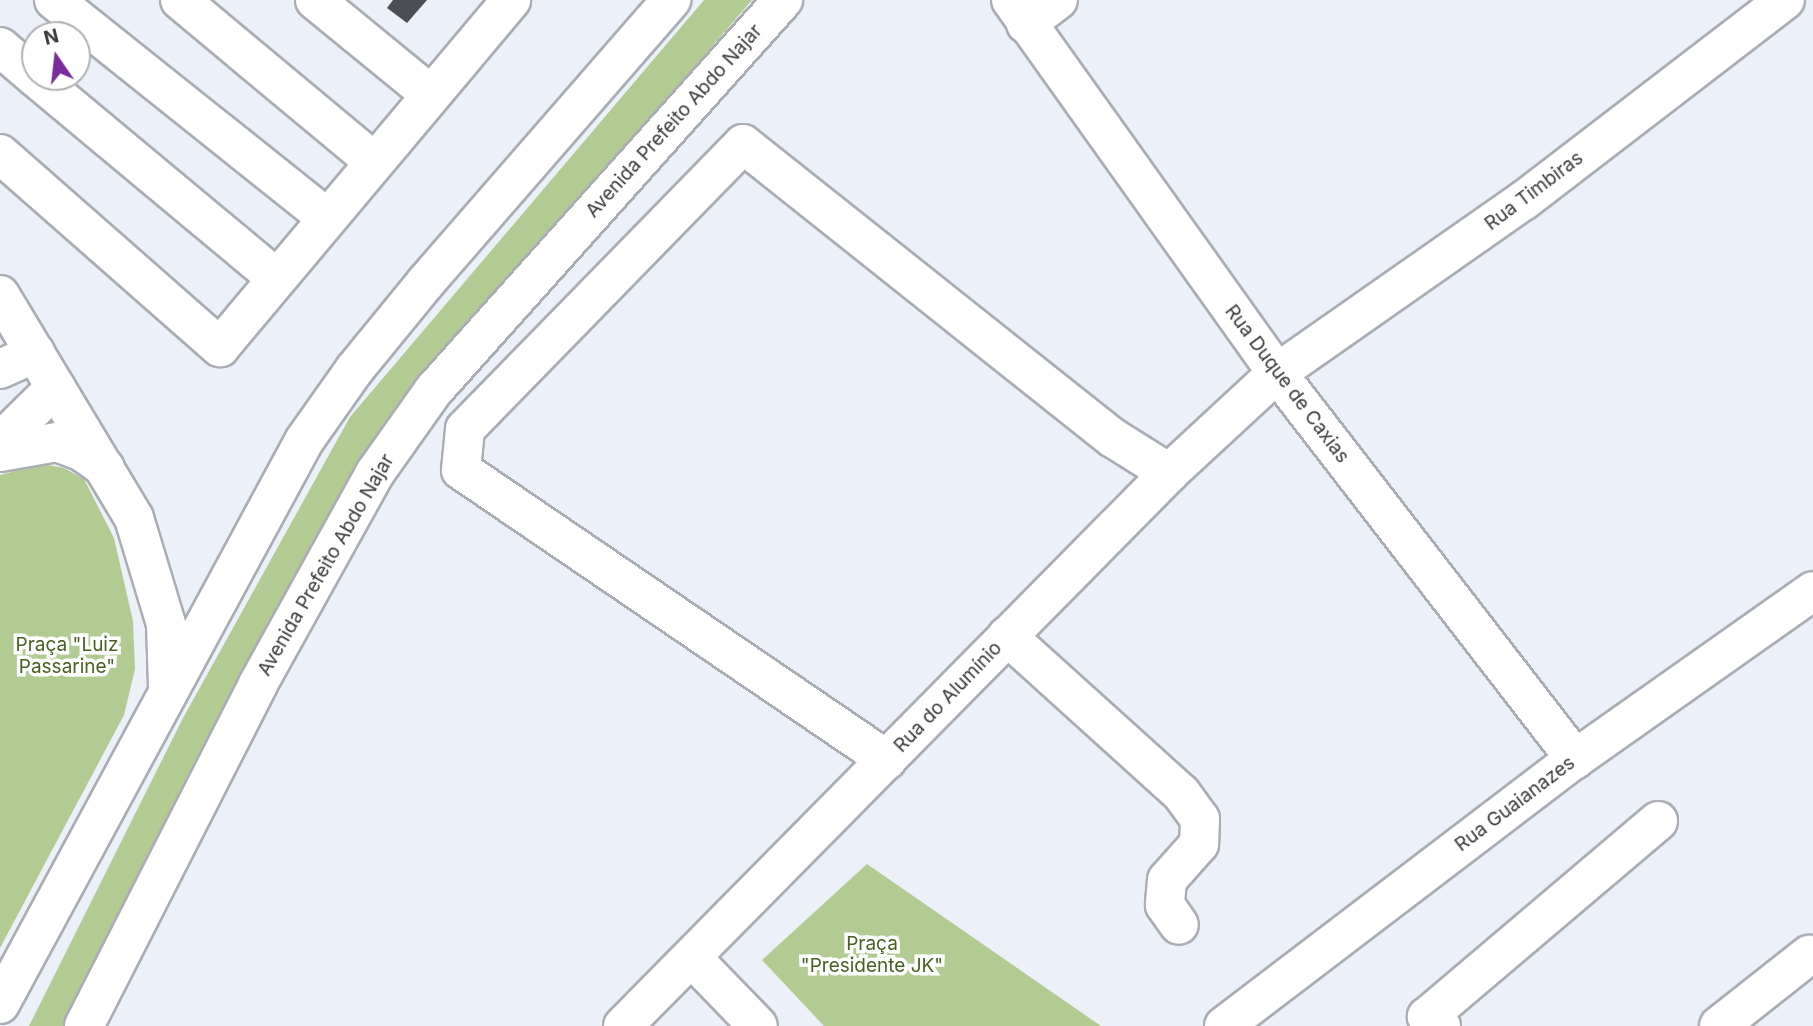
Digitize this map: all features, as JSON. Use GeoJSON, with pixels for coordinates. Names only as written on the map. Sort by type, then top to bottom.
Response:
{"type":"FeatureCollection","features":[{"type":"Feature","properties":{"kind":"street"},"geometry":{"type":"LineString","coordinates":[[54,0],[326,218]]}},
{"type":"Feature","properties":{"kind":"street"},"geometry":{"type":"LineString","coordinates":[[180,0],[372,160]]}},
{"type":"Feature","properties":{"kind":"street"},"geometry":{"type":"LineString","coordinates":[[315,0],[430,94]]}},
{"type":"Feature","properties":{"kind":"street"},"geometry":{"type":"LineString","coordinates":[[0,154],[220,347],[372,160],[510,0]]}},
{"type":"Feature","properties":{"kind":"street"},"geometry":{"type":"LineString","coordinates":[[0,1004],[168,688],[304,441],[354,370],[671,0]]}},
{"type":"Feature","properties":{"kind":"street","name":"Avenida Prefeito Abdo Najar"},"geometry":{"type":"LineString","coordinates":[[84,1026],[258,684],[375,473],[433,391],[783,0]]}},
{"type":"Feature","properties":{"kind":"street"},"geometry":{"type":"LineString","coordinates":[[1019,12],[1058,0]]}},
{"type":"Feature","properties":{"kind":"street","name":"Rua Timbiras"},"geometry":{"type":"LineString","coordinates":[[1277,373],[1523,201],[1785,0]]}},
{"type":"Feature","properties":{"kind":"street","name":"Rua Duque de Caxias"},"geometry":{"type":"LineString","coordinates":[[1019,12],[1277,373],[1574,759]]}},
{"type":"Feature","properties":{"kind":"street"},"geometry":{"type":"LineString","coordinates":[[0,47],[21,65]]}},
{"type":"Feature","properties":{"kind":"street"},"geometry":{"type":"LineString","coordinates":[[52,91],[276,278]]}},
{"type":"Feature","properties":{"kind":"street"},"geometry":{"type":"LineString","coordinates":[[887,760],[461,470],[465,429],[743,144],[1113,438],[1169,473]]}},
{"type":"Feature","properties":{"kind":"street"},"geometry":{"type":"LineString","coordinates":[[0,295],[134,518],[153,572],[166,624],[168,688]]}},
{"type":"Feature","properties":{"kind":"street"},"geometry":{"type":"LineString","coordinates":[[0,369],[36,353]]}},
{"type":"Feature","properties":{"kind":"street","name":"Rua do Alumínio"},"geometry":{"type":"LineString","coordinates":[[623,1026],[694,959],[1169,473],[1277,373]]}},
{"type":"Feature","properties":{"kind":"street"},"geometry":{"type":"LineString","coordinates":[[0,442],[57,387]]}},
{"type":"Feature","properties":{"kind":"street"},"geometry":{"type":"LineString","coordinates":[[0,452],[57,442],[81,451],[107,470]]}},
{"type":"Feature","properties":{"kind":"street","name":"Rua Guaianazes"},"geometry":{"type":"LineString","coordinates":[[1224,1026],[1574,759],[1813,591]]}},
{"type":"Feature","properties":{"kind":"street"},"geometry":{"type":"LineString","coordinates":[[1007,636],[1181,793],[1200,819],[1199,844],[1167,880],[1165,905],[1179,925]]}},
{"type":"Feature","properties":{"kind":"street"},"geometry":{"type":"LineString","coordinates":[[1441,1026],[1427,1017],[1658,821]]}},
{"type":"Feature","properties":{"kind":"street"},"geometry":{"type":"LineString","coordinates":[[1738,1021],[1809,955]]}},
{"type":"Feature","properties":{"kind":"street"},"geometry":{"type":"LineString","coordinates":[[694,959],[758,1026]]}},
{"type":"Feature","properties":{"kind":"green space"},"geometry":{"type":"Polygon","coordinates":[[[704,0],[752,0],[384,427],[64,1026],[29,1026],[183,718],[350,417],[704,0]]]}},
{"type":"Feature","properties":{"kind":"green space","name":"Praça \"Luiz Passarine\""},"geometry":{"type":"Polygon","coordinates":[[[42,464],[64,468],[84,479],[114,538],[133,621],[135,669],[124,715],[0,948],[0,475],[42,464]]]}},
{"type":"Feature","properties":{"kind":"green space","name":"Praça \"Presidente JK\""},"geometry":{"type":"Polygon","coordinates":[[[867,864],[1101,1026],[824,1026],[762,960],[867,864]]]}},
{"type":"Feature","properties":{"kind":"building"},"geometry":{"type":"Polygon","coordinates":[[[393,0],[427,0],[407,23],[387,8],[393,0]]]}}]}
